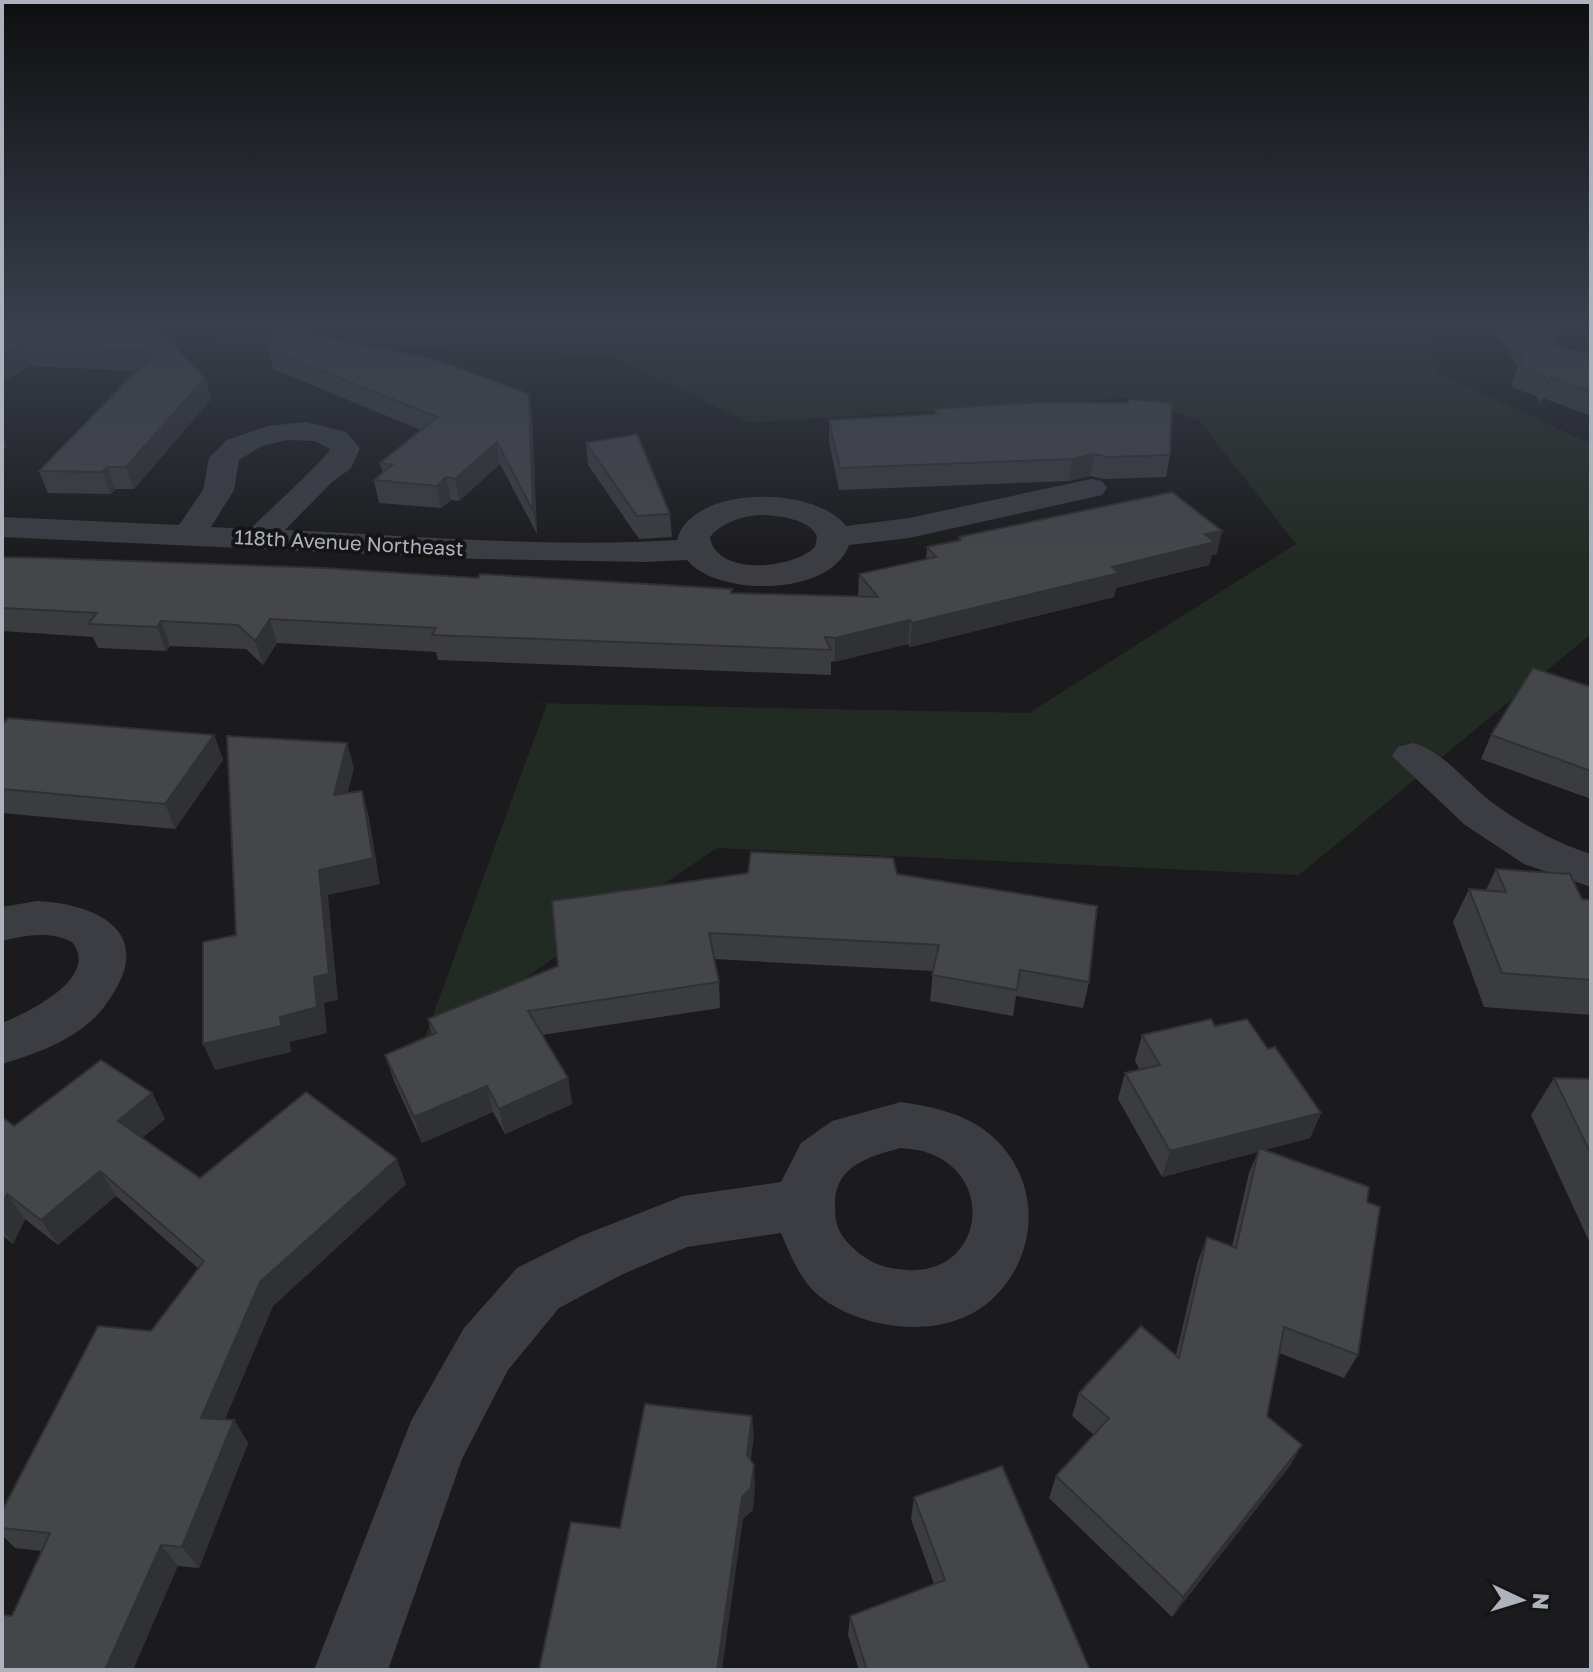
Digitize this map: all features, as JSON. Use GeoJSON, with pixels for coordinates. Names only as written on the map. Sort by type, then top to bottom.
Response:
{"type":"FeatureCollection","features":[{"type":"Feature","properties":{"kind":"street"},"geometry":{"type":"LineString","coordinates":[[188,536],[221,484],[224,457],[244,442],[293,431],[323,433],[342,442],[345,448],[340,462],[320,476],[259,538]]}},
{"type":"Feature","properties":{"kind":"street"},"geometry":{"type":"LineString","coordinates":[[833,537],[909,528],[1091,488]]}},
{"type":"Feature","properties":{"kind":"street"},"geometry":{"type":"LineString","coordinates":[[756,505],[809,513],[831,529],[833,537],[831,549],[823,559],[810,567],[772,575],[732,572],[716,566],[695,549],[694,539],[707,520],[721,513],[756,505]]}},
{"type":"Feature","properties":{"kind":"street","name":"118th Avenue Northeast"},"geometry":{"type":"LineString","coordinates":[[2,527],[492,549],[647,552],[695,549]]}},
{"type":"Feature","properties":{"kind":"street"},"geometry":{"type":"LineString","coordinates":[[1413,756],[1492,823],[1540,853],[1591,871]]}},
{"type":"Feature","properties":{"kind":"street"},"geometry":{"type":"LineString","coordinates":[[2,924],[44,916],[69,919],[87,927],[99,941],[102,958],[97,978],[82,999],[59,1018],[29,1035],[2,1044]]}},
{"type":"Feature","properties":{"kind":"street"},"geometry":{"type":"LineString","coordinates":[[351,1670],[434,1444],[486,1349],[538,1288],[602,1255],[683,1222],[803,1204]]}},
{"type":"Feature","properties":{"kind":"shaded area"},"geometry":{"type":"Polygon","coordinates":[[[710,404],[1037,404],[749,423],[710,404]]]}},
{"type":"Feature","properties":{"kind":"shaded area"},"geometry":{"type":"Polygon","coordinates":[[[1148,404],[1506,404],[1591,444],[1591,634],[1299,875],[717,848],[421,1048],[547,704],[531,703],[1029,713],[1296,544],[1199,420],[1148,404]]]}},
{"type":"Feature","properties":{"kind":"building"},"geometry":{"type":"Polygon","coordinates":[[[104,404],[182,404],[126,467],[107,467],[102,472],[39,471],[104,404]]]}},
{"type":"Feature","properties":{"kind":"building"},"geometry":{"type":"Polygon","coordinates":[[[405,404],[529,404],[533,511],[497,442],[455,479],[446,477],[437,486],[374,480],[392,465],[380,463],[437,417],[405,404]]]}},
{"type":"Feature","properties":{"kind":"building"},"geometry":{"type":"Polygon","coordinates":[[[1011,404],[1172,404],[1170,455],[1108,457],[1094,454],[1072,459],[840,468],[829,420],[936,414],[934,409],[1011,404]]]}},
{"type":"Feature","properties":{"kind":"building"},"geometry":{"type":"Polygon","coordinates":[[[637,434],[670,514],[637,516],[586,443],[637,434]]]}},
{"type":"Feature","properties":{"kind":"building"},"geometry":{"type":"Polygon","coordinates":[[[1172,492],[1222,531],[1205,534],[1215,542],[1112,567],[1119,573],[912,623],[910,620],[835,638],[825,637],[831,650],[432,635],[436,628],[270,619],[255,641],[238,625],[161,621],[157,627],[88,624],[97,613],[2,608],[2,557],[325,568],[478,578],[480,574],[732,589],[731,593],[878,597],[859,574],[936,557],[927,547],[961,540],[959,537],[1172,492]]]}},
{"type":"Feature","properties":{"kind":"building"},"geometry":{"type":"Polygon","coordinates":[[[1533,668],[1591,687],[1591,771],[1491,735],[1533,668]]]}},
{"type":"Feature","properties":{"kind":"building"},"geometry":{"type":"Polygon","coordinates":[[[8,718],[214,735],[165,804],[2,789],[2,725],[8,718]]]}},
{"type":"Feature","properties":{"kind":"building"},"geometry":{"type":"Polygon","coordinates":[[[227,736],[347,743],[334,795],[362,791],[373,858],[319,870],[329,974],[314,977],[317,1007],[280,1017],[281,1026],[203,1044],[203,942],[236,935],[227,736]]]}},
{"type":"Feature","properties":{"kind":"building"},"geometry":{"type":"Polygon","coordinates":[[[751,852],[893,858],[897,874],[1097,906],[1089,982],[1020,970],[1017,990],[932,975],[939,945],[709,933],[719,982],[528,1011],[568,1078],[499,1109],[487,1086],[414,1117],[385,1055],[436,1033],[428,1019],[558,966],[552,901],[748,873],[751,852]]]}},
{"type":"Feature","properties":{"kind":"building"},"geometry":{"type":"Polygon","coordinates":[[[1496,869],[1570,874],[1582,899],[1591,900],[1591,980],[1502,973],[1469,889],[1506,892],[1496,869]]]}},
{"type":"Feature","properties":{"kind":"building"},"geometry":{"type":"Polygon","coordinates":[[[1211,1019],[1215,1026],[1247,1019],[1268,1049],[1275,1047],[1321,1113],[1170,1151],[1125,1073],[1160,1065],[1142,1035],[1211,1019]]]}},
{"type":"Feature","properties":{"kind":"building"},"geometry":{"type":"Polygon","coordinates":[[[101,1060],[152,1093],[118,1121],[200,1178],[306,1092],[397,1159],[260,1282],[201,1418],[234,1420],[182,1547],[161,1545],[105,1670],[2,1670],[2,1615],[12,1616],[50,1533],[2,1528],[2,1511],[98,1326],[151,1331],[204,1261],[100,1171],[41,1220],[7,1194],[2,1205],[2,1117],[14,1126],[101,1060]]]}},
{"type":"Feature","properties":{"kind":"building"},"geometry":{"type":"Polygon","coordinates":[[[1554,1078],[1591,1079],[1591,1154],[1554,1078]]]}},
{"type":"Feature","properties":{"kind":"building"},"geometry":{"type":"Polygon","coordinates":[[[1259,1148],[1369,1187],[1367,1202],[1380,1207],[1358,1355],[1284,1327],[1267,1416],[1302,1445],[1183,1597],[1056,1476],[1109,1418],[1079,1393],[1141,1326],[1179,1358],[1207,1237],[1236,1248],[1259,1148]]]}},
{"type":"Feature","properties":{"kind":"building"},"geometry":{"type":"Polygon","coordinates":[[[645,1404],[752,1416],[747,1455],[754,1465],[751,1488],[742,1497],[717,1670],[539,1670],[571,1522],[620,1528],[645,1404]]]}},
{"type":"Feature","properties":{"kind":"building"},"geometry":{"type":"Polygon","coordinates":[[[1002,1466],[1090,1670],[867,1670],[850,1616],[945,1580],[914,1497],[1002,1466]]]}}]}
